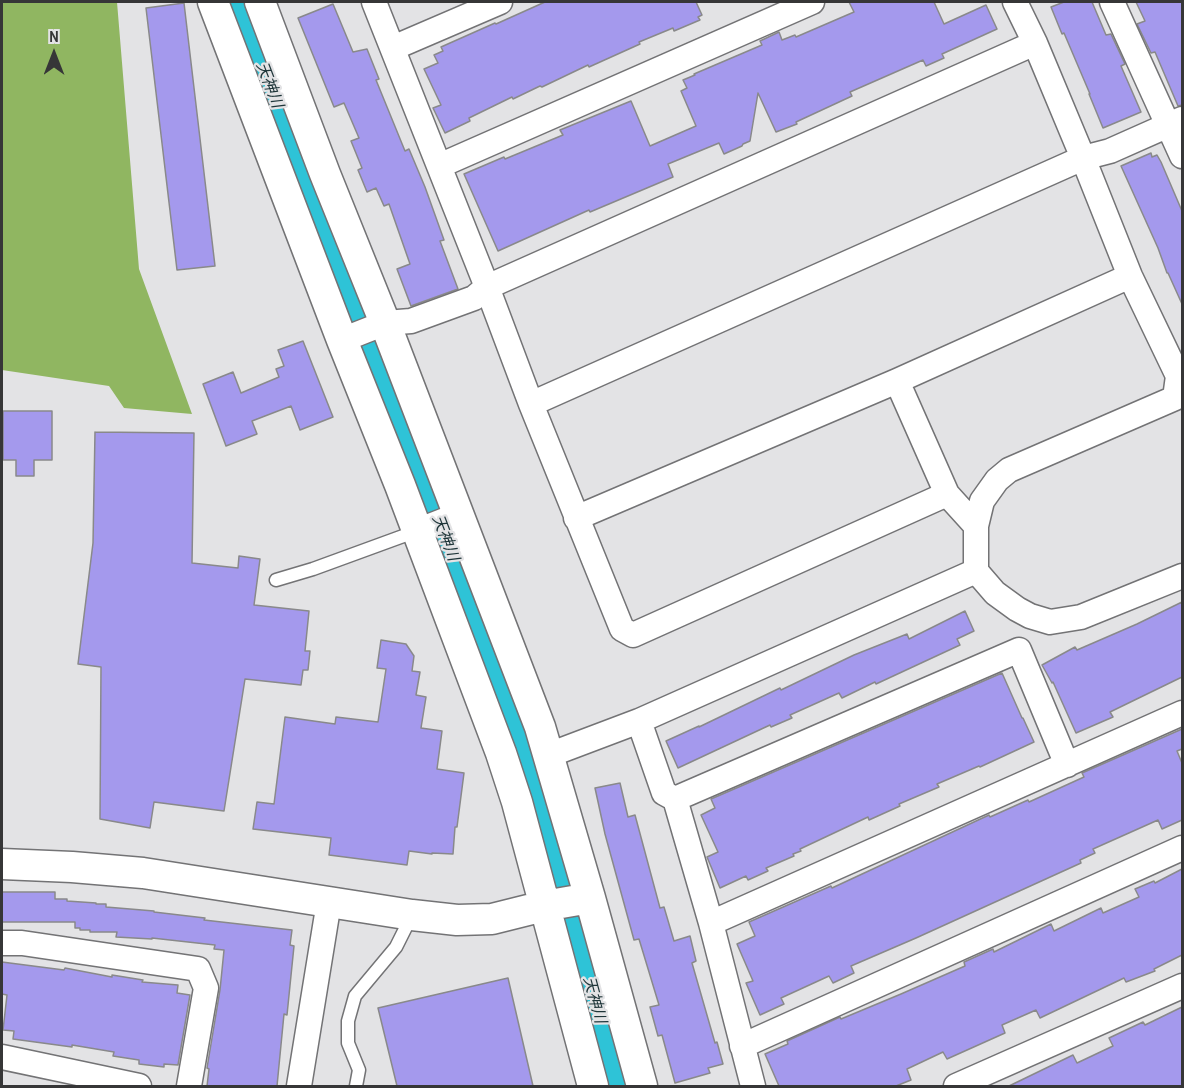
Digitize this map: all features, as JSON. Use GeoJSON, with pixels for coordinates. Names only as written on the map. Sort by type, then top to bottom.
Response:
{"type":"FeatureCollection","features":[{"type":"Feature","properties":{"kind":"street"},"geometry":{"type":"LineString","coordinates":[[213,2],[342,340],[439,522],[540,727],[549,755],[593,1086]]}},
{"type":"Feature","properties":{"kind":"street"},"geometry":{"type":"LineString","coordinates":[[260,2],[325,174],[386,323],[501,753],[517,802],[568,902],[642,1086]]}},
{"type":"Feature","properties":{"kind":"street"},"geometry":{"type":"LineString","coordinates":[[374,2],[576,518],[622,629],[633,635],[947,494]]}},
{"type":"Feature","properties":{"kind":"street"},"geometry":{"type":"LineString","coordinates":[[393,48],[500,2]]}},
{"type":"Feature","properties":{"kind":"street"},"geometry":{"type":"LineString","coordinates":[[439,166],[812,2]]}},
{"type":"Feature","properties":{"kind":"street"},"geometry":{"type":"LineString","coordinates":[[1015,2],[1083,158],[1130,276],[1178,376],[1175,398],[1009,470],[997,480],[982,501],[976,526],[976,571],[994,592],[1017,609],[1029,616],[1050,622],[1081,617],[1182,576]]}},
{"type":"Feature","properties":{"kind":"street"},"geometry":{"type":"LineString","coordinates":[[1112,2],[1176,122],[1182,156]]}},
{"type":"Feature","properties":{"kind":"street"},"geometry":{"type":"LineString","coordinates":[[342,340],[386,323],[411,321],[474,298],[487,287],[1035,44]]}},
{"type":"Feature","properties":{"kind":"street"},"geometry":{"type":"LineString","coordinates":[[531,404],[1083,158],[1110,151],[1176,122]]}},
{"type":"Feature","properties":{"kind":"street"},"geometry":{"type":"LineString","coordinates":[[576,518],[897,381],[1130,276]]}},
{"type":"Feature","properties":{"kind":"street"},"geometry":{"type":"LineString","coordinates":[[897,381],[947,494],[976,526]]}},
{"type":"Feature","properties":{"kind":"street"},"geometry":{"type":"LineString","coordinates":[[549,755],[639,721],[976,571]]}},
{"type":"Feature","properties":{"kind":"street"},"geometry":{"type":"LineString","coordinates":[[675,799],[1019,650],[1067,765]]}},
{"type":"Feature","properties":{"kind":"street"},"geometry":{"type":"LineString","coordinates":[[711,923],[1182,713]]}},
{"type":"Feature","properties":{"kind":"street"},"geometry":{"type":"LineString","coordinates":[[639,721],[664,793],[675,799],[711,923],[753,1086]]}},
{"type":"Feature","properties":{"kind":"street"},"geometry":{"type":"LineString","coordinates":[[742,1046],[1182,848]]}},
{"type":"Feature","properties":{"kind":"street"},"geometry":{"type":"LineString","coordinates":[[2,864],[143,873],[457,920],[508,915],[568,902]]}},
{"type":"Feature","properties":{"kind":"street"},"geometry":{"type":"LineString","coordinates":[[299,1086],[329,902]]}},
{"type":"Feature","properties":{"kind":"street"},"geometry":{"type":"LineString","coordinates":[[2,943],[22,943],[198,969],[206,988],[189,1086]]}},
{"type":"Feature","properties":{"kind":"street"},"geometry":{"type":"LineString","coordinates":[[956,1086],[1182,986]]}},
{"type":"Feature","properties":{"kind":"street"},"geometry":{"type":"LineString","coordinates":[[2,1057],[139,1086]]}},
{"type":"Feature","properties":{"kind":"lane"},"geometry":{"type":"LineString","coordinates":[[276,580],[313,569],[439,522]]}},
{"type":"Feature","properties":{"kind":"lane"},"geometry":{"type":"LineString","coordinates":[[356,1086],[359,1070],[348,1044],[348,1021],[355,996],[396,947],[412,915]]}},
{"type":"Feature","properties":{"kind":"green space"},"geometry":{"type":"Polygon","coordinates":[[[2,2],[117,2],[139,269],[192,414],[124,408],[109,386],[2,370],[2,2]]]}},
{"type":"Feature","properties":{"kind":"building"},"geometry":{"type":"Polygon","coordinates":[[[545,2],[696,2],[702,15],[698,17],[700,20],[674,31],[673,28],[589,67],[588,65],[513,99],[512,97],[469,118],[470,121],[445,133],[433,108],[441,105],[424,69],[438,63],[434,55],[443,51],[441,47],[545,2]]]}},
{"type":"Feature","properties":{"kind":"building"},"geometry":{"type":"Polygon","coordinates":[[[849,2],[934,2],[944,24],[986,5],[997,29],[942,54],[944,58],[926,66],[923,60],[850,92],[852,96],[776,132],[758,93],[750,141],[742,146],[724,154],[719,143],[668,164],[673,177],[590,212],[589,210],[498,251],[464,174],[563,135],[560,130],[631,101],[650,146],[696,126],[681,91],[687,88],[683,80],[762,45],[760,41],[779,32],[782,40],[795,35],[796,37],[854,12],[849,2]]]}},
{"type":"Feature","properties":{"kind":"building"},"geometry":{"type":"Polygon","coordinates":[[[1064,2],[1092,2],[1106,35],[1111,34],[1125,64],[1121,66],[1141,112],[1103,128],[1051,7],[1064,2]]]}},
{"type":"Feature","properties":{"kind":"building"},"geometry":{"type":"Polygon","coordinates":[[[1136,2],[1182,2],[1182,105],[1178,106],[1155,52],[1151,53],[1137,24],[1145,21],[1136,2]]]}},
{"type":"Feature","properties":{"kind":"building"},"geometry":{"type":"Polygon","coordinates":[[[184,3],[215,266],[177,270],[146,8],[184,3]]]}},
{"type":"Feature","properties":{"kind":"building"},"geometry":{"type":"Polygon","coordinates":[[[333,4],[353,52],[367,49],[379,79],[376,80],[405,151],[409,149],[425,187],[444,240],[440,241],[458,289],[411,306],[397,269],[410,264],[389,204],[384,206],[376,188],[367,192],[358,170],[362,168],[351,141],[359,138],[344,103],[334,107],[298,18],[333,4]]]}},
{"type":"Feature","properties":{"kind":"building"},"geometry":{"type":"Polygon","coordinates":[[[1151,153],[1152,157],[1157,155],[1161,162],[1182,211],[1182,304],[1121,166],[1151,153]]]}},
{"type":"Feature","properties":{"kind":"building"},"geometry":{"type":"Polygon","coordinates":[[[303,341],[333,417],[300,430],[291,406],[252,421],[257,434],[226,446],[203,384],[233,372],[241,393],[279,377],[276,369],[284,366],[278,350],[303,341]]]}},
{"type":"Feature","properties":{"kind":"building"},"geometry":{"type":"Polygon","coordinates":[[[3,411],[52,411],[52,460],[34,460],[34,476],[16,476],[16,460],[3,460],[3,411]]]}},
{"type":"Feature","properties":{"kind":"building"},"geometry":{"type":"Polygon","coordinates":[[[95,432],[194,433],[192,563],[238,568],[239,556],[260,559],[254,605],[309,611],[305,651],[310,651],[308,670],[303,670],[301,685],[245,679],[224,811],[154,802],[150,828],[100,819],[101,667],[78,664],[93,543],[95,432]]]}},
{"type":"Feature","properties":{"kind":"building"},"geometry":{"type":"Polygon","coordinates":[[[1182,602],[1182,677],[1110,712],[1113,717],[1076,733],[1053,682],[1042,665],[1075,647],[1077,650],[1182,602]]]}},
{"type":"Feature","properties":{"kind":"building"},"geometry":{"type":"Polygon","coordinates":[[[965,611],[974,631],[957,639],[960,645],[842,698],[839,693],[790,715],[792,718],[771,727],[770,725],[678,768],[666,741],[854,655],[907,634],[909,639],[965,611]]]}},
{"type":"Feature","properties":{"kind":"building"},"geometry":{"type":"Polygon","coordinates":[[[381,640],[406,644],[414,656],[412,671],[420,672],[416,695],[426,697],[421,728],[442,731],[437,769],[464,773],[453,854],[409,851],[407,865],[329,855],[331,838],[253,829],[257,802],[274,804],[285,717],[335,724],[336,717],[378,722],[386,669],[377,668],[381,640]]]}},
{"type":"Feature","properties":{"kind":"building"},"geometry":{"type":"Polygon","coordinates":[[[1002,673],[1034,742],[937,784],[939,787],[899,804],[900,806],[869,820],[868,817],[800,849],[801,851],[793,854],[794,856],[766,868],[768,871],[748,880],[746,876],[720,888],[707,857],[718,852],[701,815],[715,808],[711,799],[1002,673]]]}},
{"type":"Feature","properties":{"kind":"building"},"geometry":{"type":"Polygon","coordinates":[[[1182,729],[1182,749],[1177,751],[1182,763],[1182,820],[1162,829],[1158,820],[1093,849],[1095,853],[1080,860],[1081,863],[851,966],[854,973],[833,983],[829,976],[781,998],[784,1004],[760,1015],[746,983],[753,981],[737,944],[755,936],[749,922],[831,886],[832,888],[989,815],[990,817],[1028,800],[1029,802],[1084,777],[1082,773],[1182,729]]]}},
{"type":"Feature","properties":{"kind":"building"},"geometry":{"type":"Polygon","coordinates":[[[620,783],[628,817],[635,815],[660,908],[664,907],[674,941],[690,936],[696,961],[692,963],[723,1064],[708,1068],[710,1073],[675,1083],[662,1035],[658,1036],[650,1007],[659,1005],[639,939],[634,940],[595,788],[620,783]]]}},
{"type":"Feature","properties":{"kind":"building"},"geometry":{"type":"Polygon","coordinates":[[[1182,869],[1182,955],[1154,969],[1155,971],[1126,982],[1124,978],[1040,1018],[1036,1010],[1002,1025],[1005,1033],[947,1059],[943,1052],[907,1069],[911,1080],[896,1086],[779,1086],[765,1054],[788,1044],[787,1041],[965,966],[964,962],[993,949],[994,952],[1051,924],[1054,931],[1101,908],[1103,913],[1139,897],[1135,889],[1154,881],[1155,883],[1182,869]]]}},
{"type":"Feature","properties":{"kind":"building"},"geometry":{"type":"Polygon","coordinates":[[[2,892],[55,892],[55,899],[67,899],[67,901],[106,904],[106,907],[154,911],[205,918],[204,920],[292,930],[290,945],[294,946],[277,1086],[207,1086],[209,1069],[207,1068],[224,950],[214,949],[215,945],[152,938],[116,937],[117,932],[80,930],[80,928],[75,928],[75,922],[2,922],[2,892]]]}},
{"type":"Feature","properties":{"kind":"building"},"geometry":{"type":"Polygon","coordinates":[[[2,962],[64,970],[65,968],[143,980],[142,982],[178,985],[177,993],[190,995],[178,1065],[164,1064],[164,1067],[139,1064],[139,1060],[113,1056],[114,1052],[13,1039],[14,1031],[3,1030],[7,995],[2,994],[2,962]]]}},
{"type":"Feature","properties":{"kind":"building"},"geometry":{"type":"Polygon","coordinates":[[[508,978],[533,1086],[397,1086],[378,1008],[508,978]]]}},
{"type":"Feature","properties":{"kind":"building"},"geometry":{"type":"Polygon","coordinates":[[[1182,1007],[1182,1086],[1009,1086],[1073,1055],[1077,1063],[1113,1046],[1109,1038],[1143,1022],[1145,1025],[1182,1007]]]}},
{"type":"Feature","properties":{"kind":"waterway","name":"天神川"},"geometry":{"type":"LineString","coordinates":[[236,2],[375,352],[525,743],[617,1086]]}}]}
